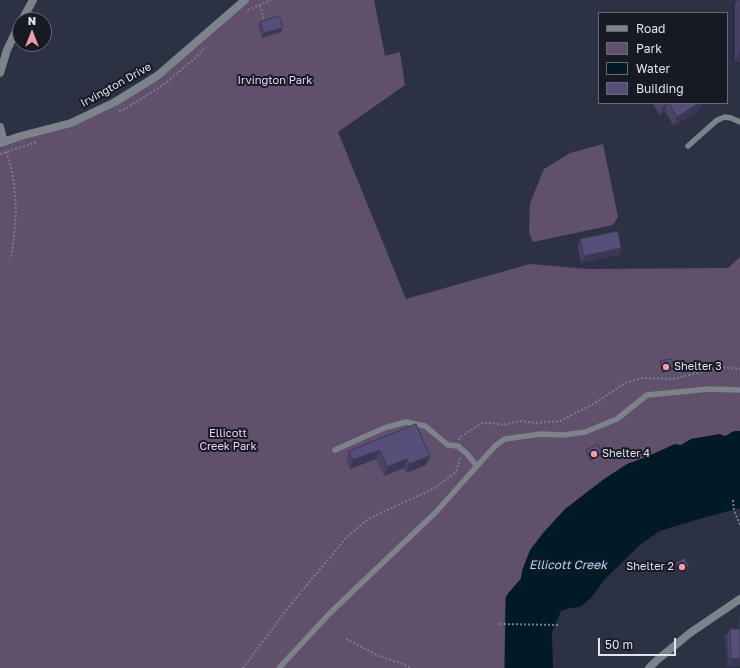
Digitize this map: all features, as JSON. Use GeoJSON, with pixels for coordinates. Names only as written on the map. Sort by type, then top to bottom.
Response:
{"type":"FeatureCollection","features":[{"type":"Feature","properties":{"kind":"street"},"geometry":{"type":"LineString","coordinates":[[26,12],[33,0]]}},
{"type":"Feature","properties":{"kind":"street","name":"Irvington Drive"},"geometry":{"type":"LineString","coordinates":[[2,143],[21,136],[70,123],[121,98],[157,76],[245,0]]}},
{"type":"Feature","properties":{"kind":"street"},"geometry":{"type":"LineString","coordinates":[[0,73],[6,50],[12,38]]}},
{"type":"Feature","properties":{"kind":"street"},"geometry":{"type":"LineString","coordinates":[[0,128],[2,143]]}},
{"type":"Feature","properties":{"kind":"street"},"geometry":{"type":"LineString","coordinates":[[649,668],[690,633],[740,599]]}},
{"type":"Feature","properties":{"kind":"lane"},"geometry":{"type":"LineString","coordinates":[[688,146],[720,119],[725,117],[740,122]]}},
{"type":"Feature","properties":{"kind":"lane"},"geometry":{"type":"LineString","coordinates":[[278,668],[330,613],[436,512],[495,446],[505,439],[541,434],[564,435],[585,432],[617,419],[646,395],[709,389],[740,390]]}},
{"type":"Feature","properties":{"kind":"lane"},"geometry":{"type":"LineString","coordinates":[[335,450],[384,428],[406,422],[425,426],[448,445],[458,446],[477,466]]}},
{"type":"Feature","properties":{"kind":"path"},"geometry":{"type":"LineString","coordinates":[[260,4],[266,24]]}},
{"type":"Feature","properties":{"kind":"path"},"geometry":{"type":"LineString","coordinates":[[2,143],[10,163],[14,183],[16,210],[11,257]]}},
{"type":"Feature","properties":{"kind":"path"},"geometry":{"type":"LineString","coordinates":[[732,500],[740,525]]}},
{"type":"Feature","properties":{"kind":"path"},"geometry":{"type":"LineString","coordinates":[[500,624],[558,625]]}},
{"type":"Feature","properties":{"kind":"path"},"geometry":{"type":"LineString","coordinates":[[346,638],[379,656],[411,668]]}},
{"type":"Feature","properties":{"kind":"shaded area"},"geometry":{"type":"Polygon","coordinates":[[[739,616],[740,666],[727,667],[724,634],[738,632],[739,616]]]}},
{"type":"Feature","properties":{"kind":"green space","name":"Ellicott Creek Park"},"geometry":{"type":"Polygon","coordinates":[[[245,0],[374,0],[385,56],[400,52],[405,85],[338,132],[406,299],[530,264],[588,269],[728,268],[740,257],[740,470],[601,499],[516,600],[514,668],[0,668],[0,143],[71,123],[157,76],[245,0]]]}},
{"type":"Feature","properties":{"kind":"green space"},"geometry":{"type":"Polygon","coordinates":[[[603,144],[618,217],[613,225],[533,242],[529,232],[530,203],[544,169],[570,153],[603,144]]]}},
{"type":"Feature","properties":{"kind":"water","name":"Ellicott Creek"},"geometry":{"type":"Polygon","coordinates":[[[734,431],[740,431],[740,508],[660,531],[641,544],[605,579],[591,598],[580,607],[561,611],[552,632],[553,668],[512,668],[511,657],[522,571],[530,550],[565,509],[604,479],[627,464],[675,444],[681,445],[691,439],[720,434],[725,436],[734,431]]]}},
{"type":"Feature","properties":{"kind":"building"},"geometry":{"type":"Polygon","coordinates":[[[738,0],[740,0],[740,53],[738,53],[738,0]]]}},
{"type":"Feature","properties":{"kind":"building"},"geometry":{"type":"Polygon","coordinates":[[[279,16],[283,28],[264,33],[260,22],[279,16]]]}},
{"type":"Feature","properties":{"kind":"building"},"geometry":{"type":"Polygon","coordinates":[[[670,104],[697,104],[677,117],[670,104]]]}},
{"type":"Feature","properties":{"kind":"building"},"geometry":{"type":"Polygon","coordinates":[[[618,231],[621,248],[584,256],[580,239],[618,231]]]}},
{"type":"Feature","properties":{"kind":"building","name":"Shelter 3"},"geometry":{"type":"Polygon","coordinates":[[[672,359],[674,368],[662,371],[660,361],[672,359]]]}},
{"type":"Feature","properties":{"kind":"building"},"geometry":{"type":"Polygon","coordinates":[[[416,424],[430,456],[409,464],[407,459],[387,467],[380,450],[353,460],[349,451],[416,424]]]}},
{"type":"Feature","properties":{"kind":"building","name":"Shelter 4"},"geometry":{"type":"Polygon","coordinates":[[[598,444],[602,453],[591,459],[586,450],[598,444]]]}},
{"type":"Feature","properties":{"kind":"building","name":"Shelter 2"},"geometry":{"type":"Polygon","coordinates":[[[684,558],[689,566],[682,571],[676,563],[684,558]]]}},
{"type":"Feature","properties":{"kind":"building"},"geometry":{"type":"Polygon","coordinates":[[[730,629],[740,629],[740,658],[731,659],[730,629]]]}},
{"type":"Feature","properties":{"kind":"waterway","name":"Ellicott Creek"},"geometry":{"type":"LineString","coordinates":[[514,668],[515,600],[534,578]]}},
{"type":"Feature","properties":{"kind":"place","name":"Shelter 3"},"geometry":{"type":"Point","coordinates":[666,367]}},
{"type":"Feature","properties":{"kind":"place","name":"Shelter 4"},"geometry":{"type":"Point","coordinates":[594,454]}},
{"type":"Feature","properties":{"kind":"place","name":"Shelter 2"},"geometry":{"type":"Point","coordinates":[682,567]}},
{"type":"Feature","properties":{"kind":"park label","name":"Irvington Park"},"geometry":{"type":"Point","coordinates":[275,81]}}]}
